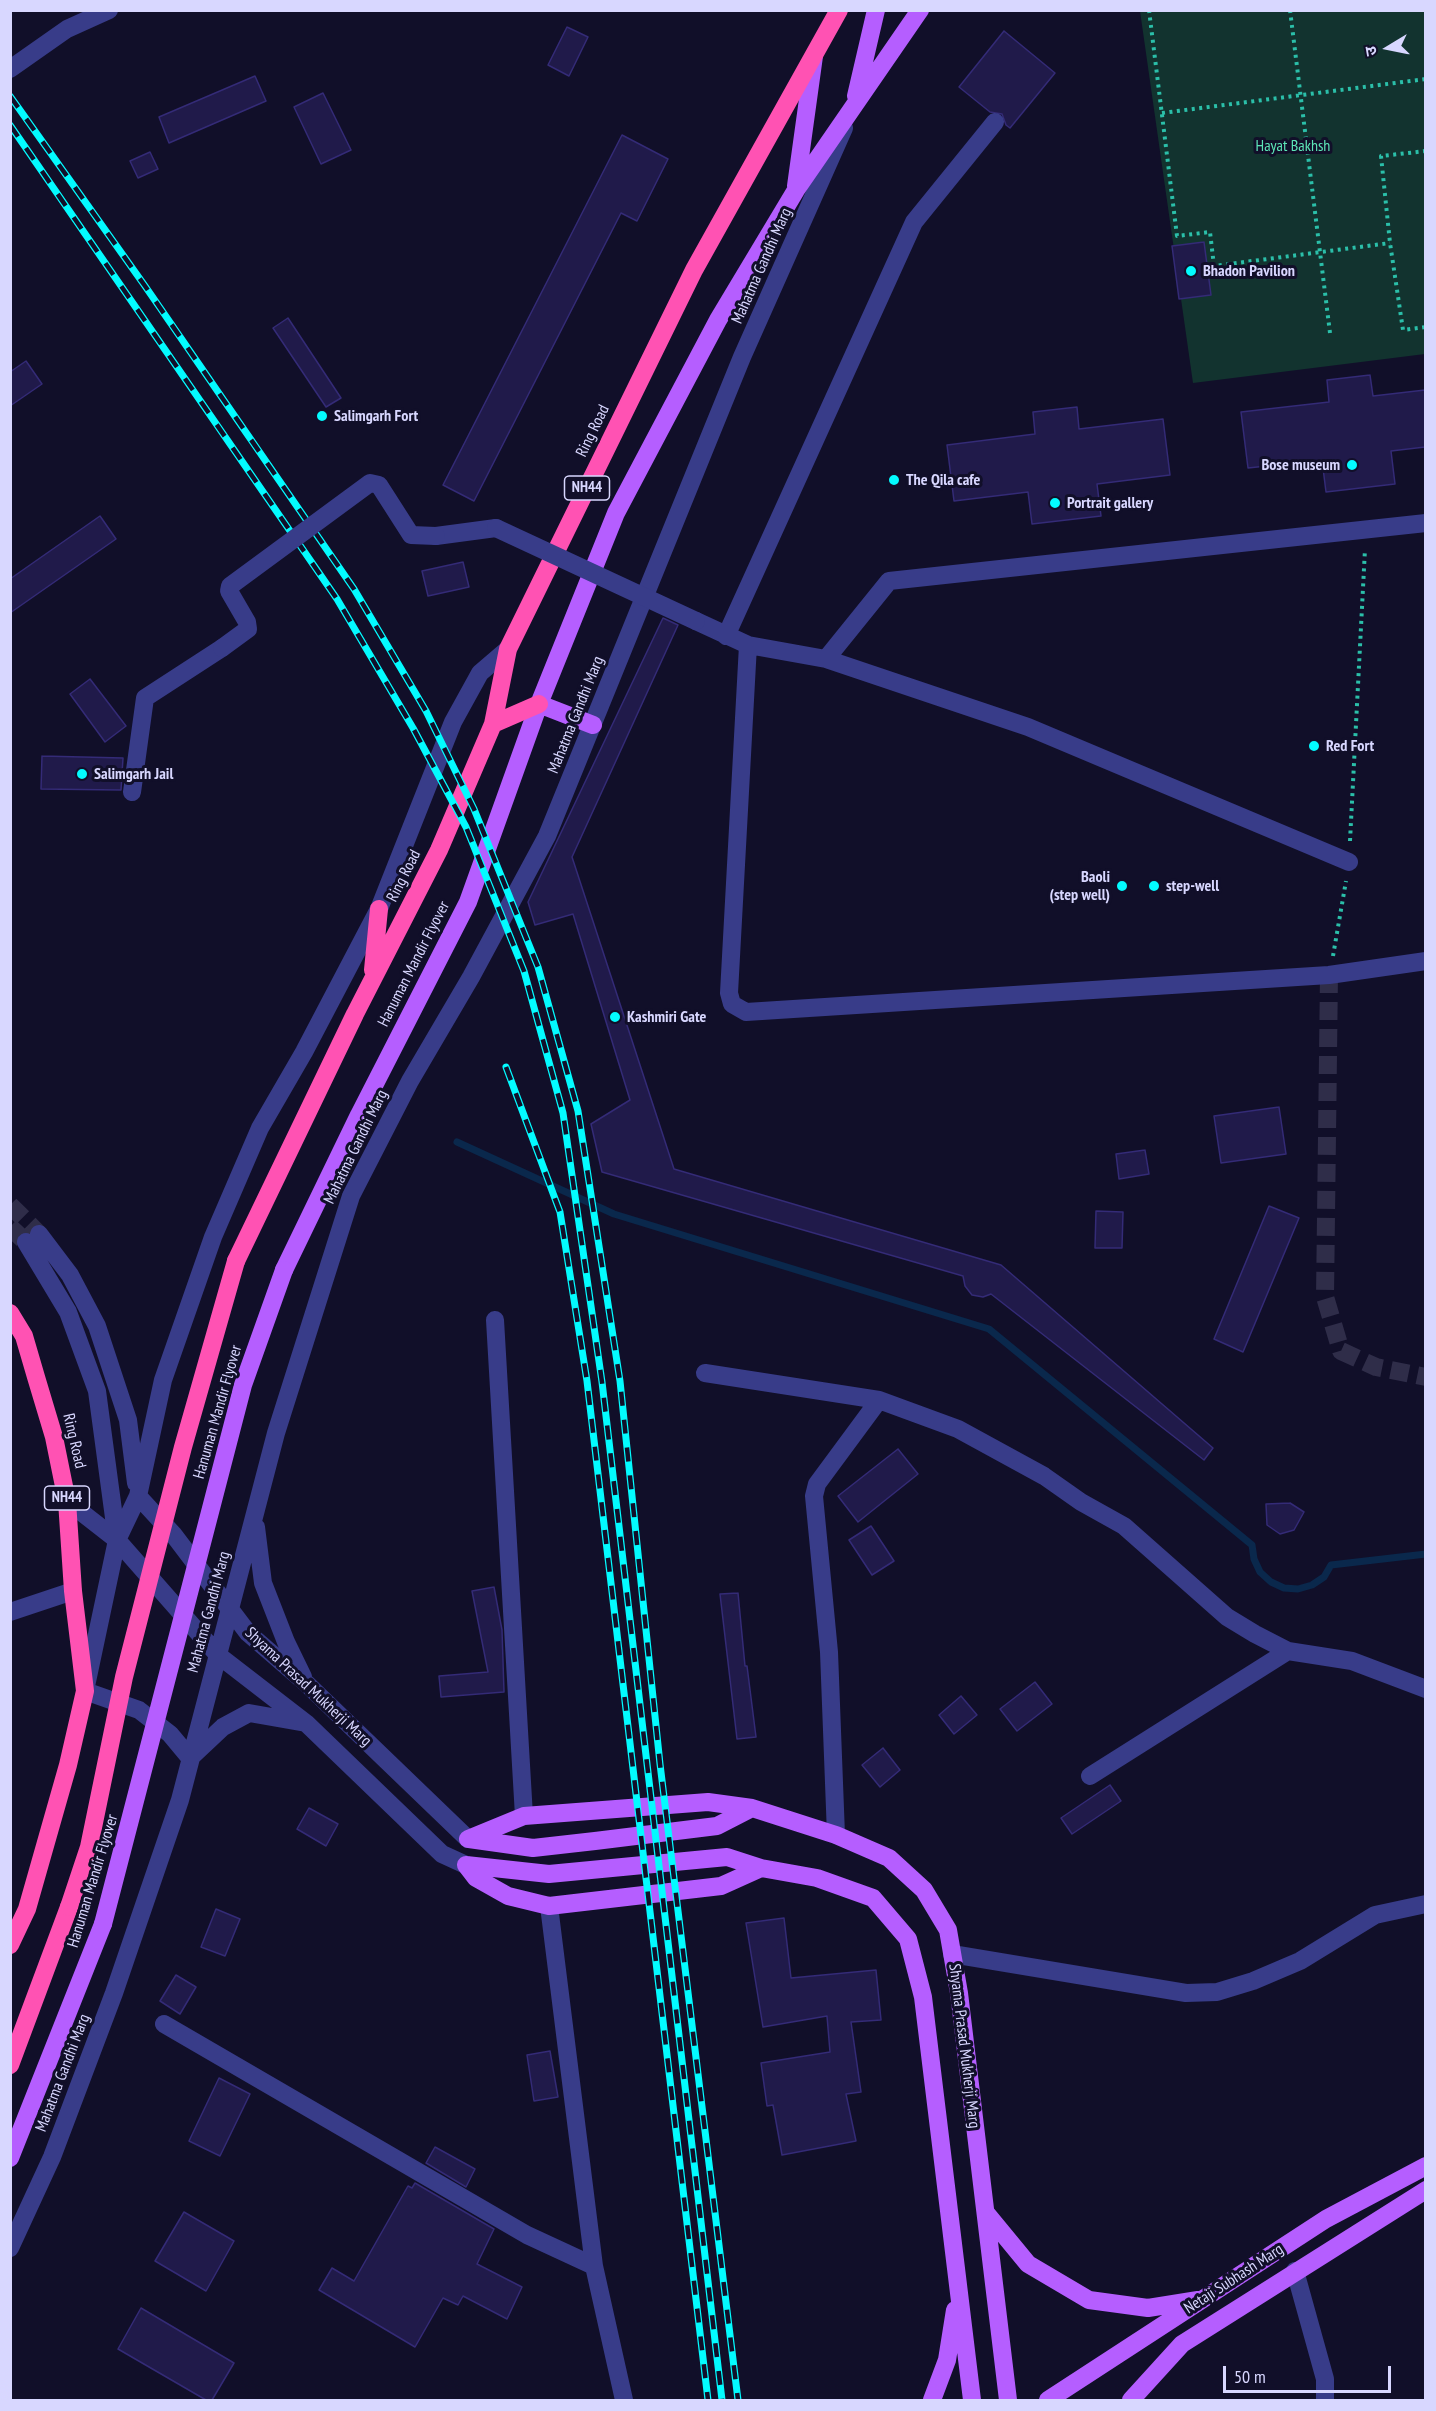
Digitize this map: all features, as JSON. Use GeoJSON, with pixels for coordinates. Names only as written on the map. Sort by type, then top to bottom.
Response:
{"type":"FeatureCollection","features":[{"type":"Feature","properties":{"kind":"highway","name":"Ring Road"},"geometry":{"type":"LineString","coordinates":[[372,981],[439,850],[493,724],[508,649],[694,270],[839,10]]}},
{"type":"Feature","properties":{"kind":"highway"},"geometry":{"type":"LineString","coordinates":[[493,724],[539,704]]}},
{"type":"Feature","properties":{"kind":"highway"},"geometry":{"type":"LineString","coordinates":[[372,981],[379,909]]}},
{"type":"Feature","properties":{"kind":"highway","name":"Hanuman Mandir Flyover"},"geometry":{"type":"LineString","coordinates":[[10,2065],[89,1846],[126,1665],[183,1447],[236,1261],[372,981]]}},
{"type":"Feature","properties":{"kind":"highway","name":"Ring Road"},"geometry":{"type":"LineString","coordinates":[[10,1313],[24,1336],[54,1437],[67,1501],[73,1591],[85,1691]]}},
{"type":"Feature","properties":{"kind":"highway"},"geometry":{"type":"LineString","coordinates":[[10,1945],[27,1908],[68,1765],[85,1691]]}},
{"type":"Feature","properties":{"kind":"main road"},"geometry":{"type":"LineString","coordinates":[[853,107],[876,10]]}},
{"type":"Feature","properties":{"kind":"main road","name":"Mahatma Gandhi Marg"},"geometry":{"type":"LineString","coordinates":[[539,704],[616,513],[718,320],[796,190],[920,10]]}},
{"type":"Feature","properties":{"kind":"main road"},"geometry":{"type":"LineString","coordinates":[[796,190],[814,54]]}},
{"type":"Feature","properties":{"kind":"main road"},"geometry":{"type":"LineString","coordinates":[[539,704],[593,725]]}},
{"type":"Feature","properties":{"kind":"main road","name":"Hanuman Mandir Flyover"},"geometry":{"type":"LineString","coordinates":[[10,2158],[103,1924],[243,1384],[284,1270],[359,1115],[468,902],[539,704]]}},
{"type":"Feature","properties":{"kind":"main road","name":"Shyama Prasad Mukherji Marg"},"geometry":{"type":"LineString","coordinates":[[468,1839],[524,1816],[708,1802],[752,1808],[836,1835],[889,1858],[924,1890],[948,1930],[952,1954],[1008,2400]]}},
{"type":"Feature","properties":{"kind":"main road"},"geometry":{"type":"LineString","coordinates":[[466,1865],[468,1839],[533,1848],[717,1826],[752,1808]]}},
{"type":"Feature","properties":{"kind":"main road","name":"Shyama Prasad Mukherji Marg"},"geometry":{"type":"LineString","coordinates":[[466,1865],[516,1873],[549,1874],[727,1857],[761,1868],[817,1878],[873,1898],[908,1939],[923,1997],[972,2400]]}},
{"type":"Feature","properties":{"kind":"main road","name":"Shyama Prasad Mukherji Marg"},"geometry":{"type":"LineString","coordinates":[[466,1865],[476,1878],[508,1896],[549,1905],[721,1886],[761,1868]]}},
{"type":"Feature","properties":{"kind":"main road","name":"Netaji Subhash Marg"},"geometry":{"type":"LineString","coordinates":[[1048,2400],[1326,2219],[1425,2166]]}},
{"type":"Feature","properties":{"kind":"main road","name":"Netaji Subhash Marg"},"geometry":{"type":"LineString","coordinates":[[1131,2400],[1182,2344],[1425,2190]]}},
{"type":"Feature","properties":{"kind":"main road"},"geometry":{"type":"LineString","coordinates":[[986,2213],[1029,2264],[1089,2300],[1148,2308],[1204,2299]]}},
{"type":"Feature","properties":{"kind":"main road"},"geometry":{"type":"LineString","coordinates":[[932,2400],[947,2360],[958,2291]]}},
{"type":"Feature","properties":{"kind":"main road"},"geometry":{"type":"LineString","coordinates":[[1145,2400],[1182,2344]]}},
{"type":"Feature","properties":{"kind":"street"},"geometry":{"type":"LineString","coordinates":[[10,69],[67,29],[109,10]]}},
{"type":"Feature","properties":{"kind":"street","name":"Mahatma Gandhi Marg"},"geometry":{"type":"LineString","coordinates":[[10,2248],[52,2157],[132,1946],[180,1800],[276,1433],[351,1196],[410,1081],[471,976],[547,836],[742,357],[853,107]]}},
{"type":"Feature","properties":{"kind":"street"},"geometry":{"type":"LineString","coordinates":[[726,636],[914,222],[995,122]]}},
{"type":"Feature","properties":{"kind":"street"},"geometry":{"type":"LineString","coordinates":[[132,792],[145,698],[248,629],[230,586],[370,483],[379,485],[411,535],[436,536],[496,528],[748,645],[826,659],[1028,727],[1349,862]]}},
{"type":"Feature","properties":{"kind":"street"},"geometry":{"type":"LineString","coordinates":[[826,659],[889,580],[1425,523]]}},
{"type":"Feature","properties":{"kind":"street"},"geometry":{"type":"LineString","coordinates":[[748,645],[729,993],[732,1004],[746,1012],[1329,975],[1425,960]]}},
{"type":"Feature","properties":{"kind":"street"},"geometry":{"type":"LineString","coordinates":[[306,1723],[249,1713],[223,1727],[190,1758],[170,1734],[139,1710],[85,1691],[117,1540],[138,1496],[163,1380],[213,1237],[260,1128],[304,1052],[379,909],[453,722],[480,673],[508,649]]}},
{"type":"Feature","properties":{"kind":"street"},"geometry":{"type":"LineString","coordinates":[[117,1540],[97,1391],[68,1312],[32,1238],[70,1275],[97,1326],[128,1420],[138,1496]]}},
{"type":"Feature","properties":{"kind":"street"},"geometry":{"type":"LineString","coordinates":[[495,1320],[524,1816]]}},
{"type":"Feature","properties":{"kind":"street"},"geometry":{"type":"LineString","coordinates":[[705,1373],[879,1400],[958,1429],[1044,1476],[1081,1502],[1124,1526],[1227,1617],[1288,1651],[1352,1661],[1425,1689]]}},
{"type":"Feature","properties":{"kind":"street"},"geometry":{"type":"LineString","coordinates":[[836,1835],[830,1652],[815,1490],[879,1400]]}},
{"type":"Feature","properties":{"kind":"street","name":"Shyama Prasad Mukherji Marg"},"geometry":{"type":"LineString","coordinates":[[138,1496],[173,1534],[248,1633],[307,1684],[468,1839]]}},
{"type":"Feature","properties":{"kind":"street","name":"Shyama Prasad Mukherji Marg"},"geometry":{"type":"LineString","coordinates":[[67,1501],[117,1540],[218,1655],[306,1723],[442,1854],[466,1865]]}},
{"type":"Feature","properties":{"kind":"street"},"geometry":{"type":"LineString","coordinates":[[255,1519],[263,1582],[286,1642],[307,1684]]}},
{"type":"Feature","properties":{"kind":"street"},"geometry":{"type":"LineString","coordinates":[[10,1612],[73,1591]]}},
{"type":"Feature","properties":{"kind":"street"},"geometry":{"type":"LineString","coordinates":[[1090,1776],[1288,1651]]}},
{"type":"Feature","properties":{"kind":"street"},"geometry":{"type":"LineString","coordinates":[[952,1954],[1186,1993],[1217,1992],[1253,1981],[1300,1961],[1375,1916],[1425,1904]]}},
{"type":"Feature","properties":{"kind":"street"},"geometry":{"type":"LineString","coordinates":[[549,1905],[594,2266],[624,2400]]}},
{"type":"Feature","properties":{"kind":"street"},"geometry":{"type":"LineString","coordinates":[[164,2024],[527,2235],[594,2266]]}},
{"type":"Feature","properties":{"kind":"street"},"geometry":{"type":"LineString","coordinates":[[1295,2271],[1325,2379],[1325,2400]]}},
{"type":"Feature","properties":{"kind":"path"},"geometry":{"type":"LineString","coordinates":[[1149,10],[1177,236],[1210,231],[1215,266],[1389,243]]}},
{"type":"Feature","properties":{"kind":"path"},"geometry":{"type":"LineString","coordinates":[[1290,10],[1330,333]]}},
{"type":"Feature","properties":{"kind":"path"},"geometry":{"type":"LineString","coordinates":[[1162,113],[1425,80]]}},
{"type":"Feature","properties":{"kind":"path"},"geometry":{"type":"LineString","coordinates":[[1425,151],[1380,156],[1389,243],[1403,330],[1425,327]]}},
{"type":"Feature","properties":{"kind":"path"},"geometry":{"type":"LineString","coordinates":[[1329,975],[1349,862],[1366,530]]}},
{"type":"Feature","properties":{"kind":"green space","name":"Hayat Bakhsh"},"geometry":{"type":"Polygon","coordinates":[[[1140,11],[1425,11],[1425,354],[1193,383],[1140,11]]]}},
{"type":"Feature","properties":{"kind":"building"},"geometry":{"type":"Polygon","coordinates":[[[567,27],[588,37],[569,76],[548,65],[567,27]]]}},
{"type":"Feature","properties":{"kind":"building"},"geometry":{"type":"Polygon","coordinates":[[[1004,31],[1055,73],[1010,128],[1006,125],[1002,114],[990,112],[959,87],[1004,31]]]}},
{"type":"Feature","properties":{"kind":"building"},"geometry":{"type":"Polygon","coordinates":[[[255,76],[266,101],[169,143],[159,117],[255,76]]]}},
{"type":"Feature","properties":{"kind":"building"},"geometry":{"type":"Polygon","coordinates":[[[323,93],[351,150],[321,164],[294,107],[323,93]]]}},
{"type":"Feature","properties":{"kind":"building"},"geometry":{"type":"Polygon","coordinates":[[[622,135],[668,159],[637,221],[621,213],[474,501],[443,485],[622,135]]]}},
{"type":"Feature","properties":{"kind":"building"},"geometry":{"type":"Polygon","coordinates":[[[150,152],[158,169],[138,178],[130,161],[150,152]]]}},
{"type":"Feature","properties":{"kind":"building","name":"Bhadon Pavilion"},"geometry":{"type":"Polygon","coordinates":[[[1204,242],[1211,295],[1179,299],[1172,246],[1204,242]]]}},
{"type":"Feature","properties":{"kind":"building"},"geometry":{"type":"Polygon","coordinates":[[[288,318],[341,398],[326,407],[273,328],[288,318]]]}},
{"type":"Feature","properties":{"kind":"building"},"geometry":{"type":"Polygon","coordinates":[[[26,361],[42,384],[10,406],[10,372],[26,361]]]}},
{"type":"Feature","properties":{"kind":"building"},"geometry":{"type":"Polygon","coordinates":[[[1370,375],[1373,396],[1425,390],[1425,447],[1391,451],[1395,484],[1326,492],[1322,460],[1248,468],[1241,412],[1329,402],[1327,380],[1370,375]]]}},
{"type":"Feature","properties":{"kind":"building"},"geometry":{"type":"Polygon","coordinates":[[[1077,407],[1079,429],[1163,419],[1170,475],[1097,484],[1101,516],[1032,524],[1028,492],[954,501],[947,445],[1035,434],[1033,412],[1077,407]]]}},
{"type":"Feature","properties":{"kind":"building"},"geometry":{"type":"Polygon","coordinates":[[[100,516],[116,539],[10,613],[10,579],[100,516]]]}},
{"type":"Feature","properties":{"kind":"building"},"geometry":{"type":"Polygon","coordinates":[[[463,562],[469,587],[428,596],[422,571],[463,562]]]}},
{"type":"Feature","properties":{"kind":"building"},"geometry":{"type":"Polygon","coordinates":[[[663,618],[678,625],[572,857],[674,1169],[1001,1265],[1213,1448],[1204,1460],[991,1294],[983,1297],[972,1295],[965,1286],[963,1276],[602,1172],[591,1124],[630,1100],[573,914],[535,925],[528,902],[663,618]]]}},
{"type":"Feature","properties":{"kind":"building"},"geometry":{"type":"Polygon","coordinates":[[[90,679],[126,726],[105,742],[70,694],[90,679]]]}},
{"type":"Feature","properties":{"kind":"building","name":"Salimgarh Jail"},"geometry":{"type":"Polygon","coordinates":[[[42,756],[123,758],[121,790],[41,789],[42,756]]]}},
{"type":"Feature","properties":{"kind":"building"},"geometry":{"type":"Polygon","coordinates":[[[1279,1107],[1286,1154],[1221,1163],[1214,1116],[1279,1107]]]}},
{"type":"Feature","properties":{"kind":"building"},"geometry":{"type":"Polygon","coordinates":[[[1145,1150],[1149,1174],[1119,1179],[1116,1154],[1145,1150]]]}},
{"type":"Feature","properties":{"kind":"building"},"geometry":{"type":"Polygon","coordinates":[[[1269,1206],[1299,1218],[1243,1352],[1214,1339],[1269,1206]]]}},
{"type":"Feature","properties":{"kind":"building"},"geometry":{"type":"Polygon","coordinates":[[[1096,1211],[1123,1212],[1122,1248],[1095,1248],[1096,1211]]]}},
{"type":"Feature","properties":{"kind":"building"},"geometry":{"type":"Polygon","coordinates":[[[898,1449],[918,1474],[858,1522],[838,1496],[898,1449]]]}},
{"type":"Feature","properties":{"kind":"building"},"geometry":{"type":"Polygon","coordinates":[[[1290,1503],[1304,1512],[1294,1530],[1280,1534],[1267,1525],[1266,1504],[1290,1503]]]}},
{"type":"Feature","properties":{"kind":"building"},"geometry":{"type":"Polygon","coordinates":[[[871,1526],[894,1561],[872,1575],[849,1540],[871,1526]]]}},
{"type":"Feature","properties":{"kind":"building"},"geometry":{"type":"Polygon","coordinates":[[[494,1587],[502,1630],[504,1692],[441,1697],[439,1676],[488,1672],[472,1591],[494,1587]]]}},
{"type":"Feature","properties":{"kind":"building"},"geometry":{"type":"Polygon","coordinates":[[[738,1593],[745,1666],[747,1666],[756,1737],[737,1739],[720,1594],[738,1593]]]}},
{"type":"Feature","properties":{"kind":"building"},"geometry":{"type":"Polygon","coordinates":[[[1035,1682],[1052,1704],[1017,1731],[1000,1709],[1035,1682]]]}},
{"type":"Feature","properties":{"kind":"building"},"geometry":{"type":"Polygon","coordinates":[[[961,1696],[977,1715],[954,1734],[939,1715],[961,1696]]]}},
{"type":"Feature","properties":{"kind":"building"},"geometry":{"type":"Polygon","coordinates":[[[883,1748],[900,1770],[880,1787],[862,1765],[883,1748]]]}},
{"type":"Feature","properties":{"kind":"building"},"geometry":{"type":"Polygon","coordinates":[[[1110,1785],[1121,1801],[1072,1834],[1061,1818],[1110,1785]]]}},
{"type":"Feature","properties":{"kind":"building"},"geometry":{"type":"Polygon","coordinates":[[[309,1808],[338,1824],[326,1846],[297,1829],[309,1808]]]}},
{"type":"Feature","properties":{"kind":"building"},"geometry":{"type":"Polygon","coordinates":[[[216,1909],[240,1919],[225,1956],[201,1947],[216,1909]]]}},
{"type":"Feature","properties":{"kind":"building"},"geometry":{"type":"Polygon","coordinates":[[[784,1918],[791,1978],[876,1970],[881,2020],[851,2022],[861,2092],[846,2094],[856,2141],[782,2155],[773,2105],[767,2106],[761,2063],[830,2052],[827,2016],[763,2027],[746,1923],[784,1918]]]}},
{"type":"Feature","properties":{"kind":"building"},"geometry":{"type":"Polygon","coordinates":[[[176,1975],[196,1987],[180,2014],[160,2001],[176,1975]]]}},
{"type":"Feature","properties":{"kind":"building"},"geometry":{"type":"Polygon","coordinates":[[[550,2051],[558,2097],[534,2101],[527,2055],[550,2051]]]}},
{"type":"Feature","properties":{"kind":"building"},"geometry":{"type":"Polygon","coordinates":[[[219,2078],[250,2094],[220,2156],[189,2141],[219,2078]]]}},
{"type":"Feature","properties":{"kind":"building"},"geometry":{"type":"Polygon","coordinates":[[[435,2147],[475,2169],[466,2187],[426,2163],[435,2147]]]}},
{"type":"Feature","properties":{"kind":"building"},"geometry":{"type":"Polygon","coordinates":[[[415,2183],[494,2229],[477,2264],[522,2287],[507,2319],[463,2296],[458,2305],[443,2298],[415,2347],[319,2290],[332,2268],[354,2281],[408,2186],[412,2188],[415,2183]]]}},
{"type":"Feature","properties":{"kind":"building"},"geometry":{"type":"Polygon","coordinates":[[[184,2212],[234,2241],[206,2291],[155,2261],[184,2212]]]}},
{"type":"Feature","properties":{"kind":"building"},"geometry":{"type":"Polygon","coordinates":[[[141,2308],[234,2363],[212,2400],[206,2400],[118,2349],[141,2308]]]}},
{"type":"Feature","properties":{"kind":"waterway"},"geometry":{"type":"LineString","coordinates":[[457,1142],[614,1214],[989,1329],[1252,1545],[1254,1559],[1260,1572],[1271,1582],[1284,1588],[1298,1589],[1312,1585],[1324,1577],[1331,1565],[1426,1554]]}},
{"type":"Feature","properties":{"kind":"tunnel"},"geometry":{"type":"LineString","coordinates":[[1329,975],[1325,1297],[1341,1351],[1376,1367],[1426,1377]]}},
{"type":"Feature","properties":{"kind":"tunnel"},"geometry":{"type":"LineString","coordinates":[[10,1205],[39,1234]]}},
{"type":"Feature","properties":{"kind":"tunnel"},"geometry":{"type":"LineString","coordinates":[[10,1227],[26,1242]]}},
{"type":"Feature","properties":{"kind":"railway"},"geometry":{"type":"LineString","coordinates":[[10,96],[145,286],[354,589],[426,711],[474,809],[538,967],[578,1111],[620,1381],[660,1764],[738,2400]]}},
{"type":"Feature","properties":{"kind":"railway"},"geometry":{"type":"LineString","coordinates":[[10,125],[337,599],[413,728],[466,827],[524,971],[563,1113],[602,1382],[722,2400]]}},
{"type":"Feature","properties":{"kind":"railway"},"geometry":{"type":"LineString","coordinates":[[506,1067],[560,1212],[587,1381],[708,2400]]}},
{"type":"Feature","properties":{"kind":"place","name":"Bhadon Pavilion"},"geometry":{"type":"Point","coordinates":[1191,271]}},
{"type":"Feature","properties":{"kind":"place","name":"Salimgarh Fort"},"geometry":{"type":"Point","coordinates":[322,416]}},
{"type":"Feature","properties":{"kind":"place","name":"Bose museum"},"geometry":{"type":"Point","coordinates":[1352,465]}},
{"type":"Feature","properties":{"kind":"place","name":"The Qila cafe"},"geometry":{"type":"Point","coordinates":[894,480]}},
{"type":"Feature","properties":{"kind":"place","name":"Portrait gallery"},"geometry":{"type":"Point","coordinates":[1055,503]}},
{"type":"Feature","properties":{"kind":"place","name":"Red Fort"},"geometry":{"type":"Point","coordinates":[1314,746]}},
{"type":"Feature","properties":{"kind":"place","name":"Salimgarh Jail"},"geometry":{"type":"Point","coordinates":[82,774]}},
{"type":"Feature","properties":{"kind":"place","name":"Baoli (step well)"},"geometry":{"type":"Point","coordinates":[1122,886]}},
{"type":"Feature","properties":{"kind":"place","name":"step-well"},"geometry":{"type":"Point","coordinates":[1154,886]}},
{"type":"Feature","properties":{"kind":"place","name":"Kashmiri Gate"},"geometry":{"type":"Point","coordinates":[615,1017]}}]}
